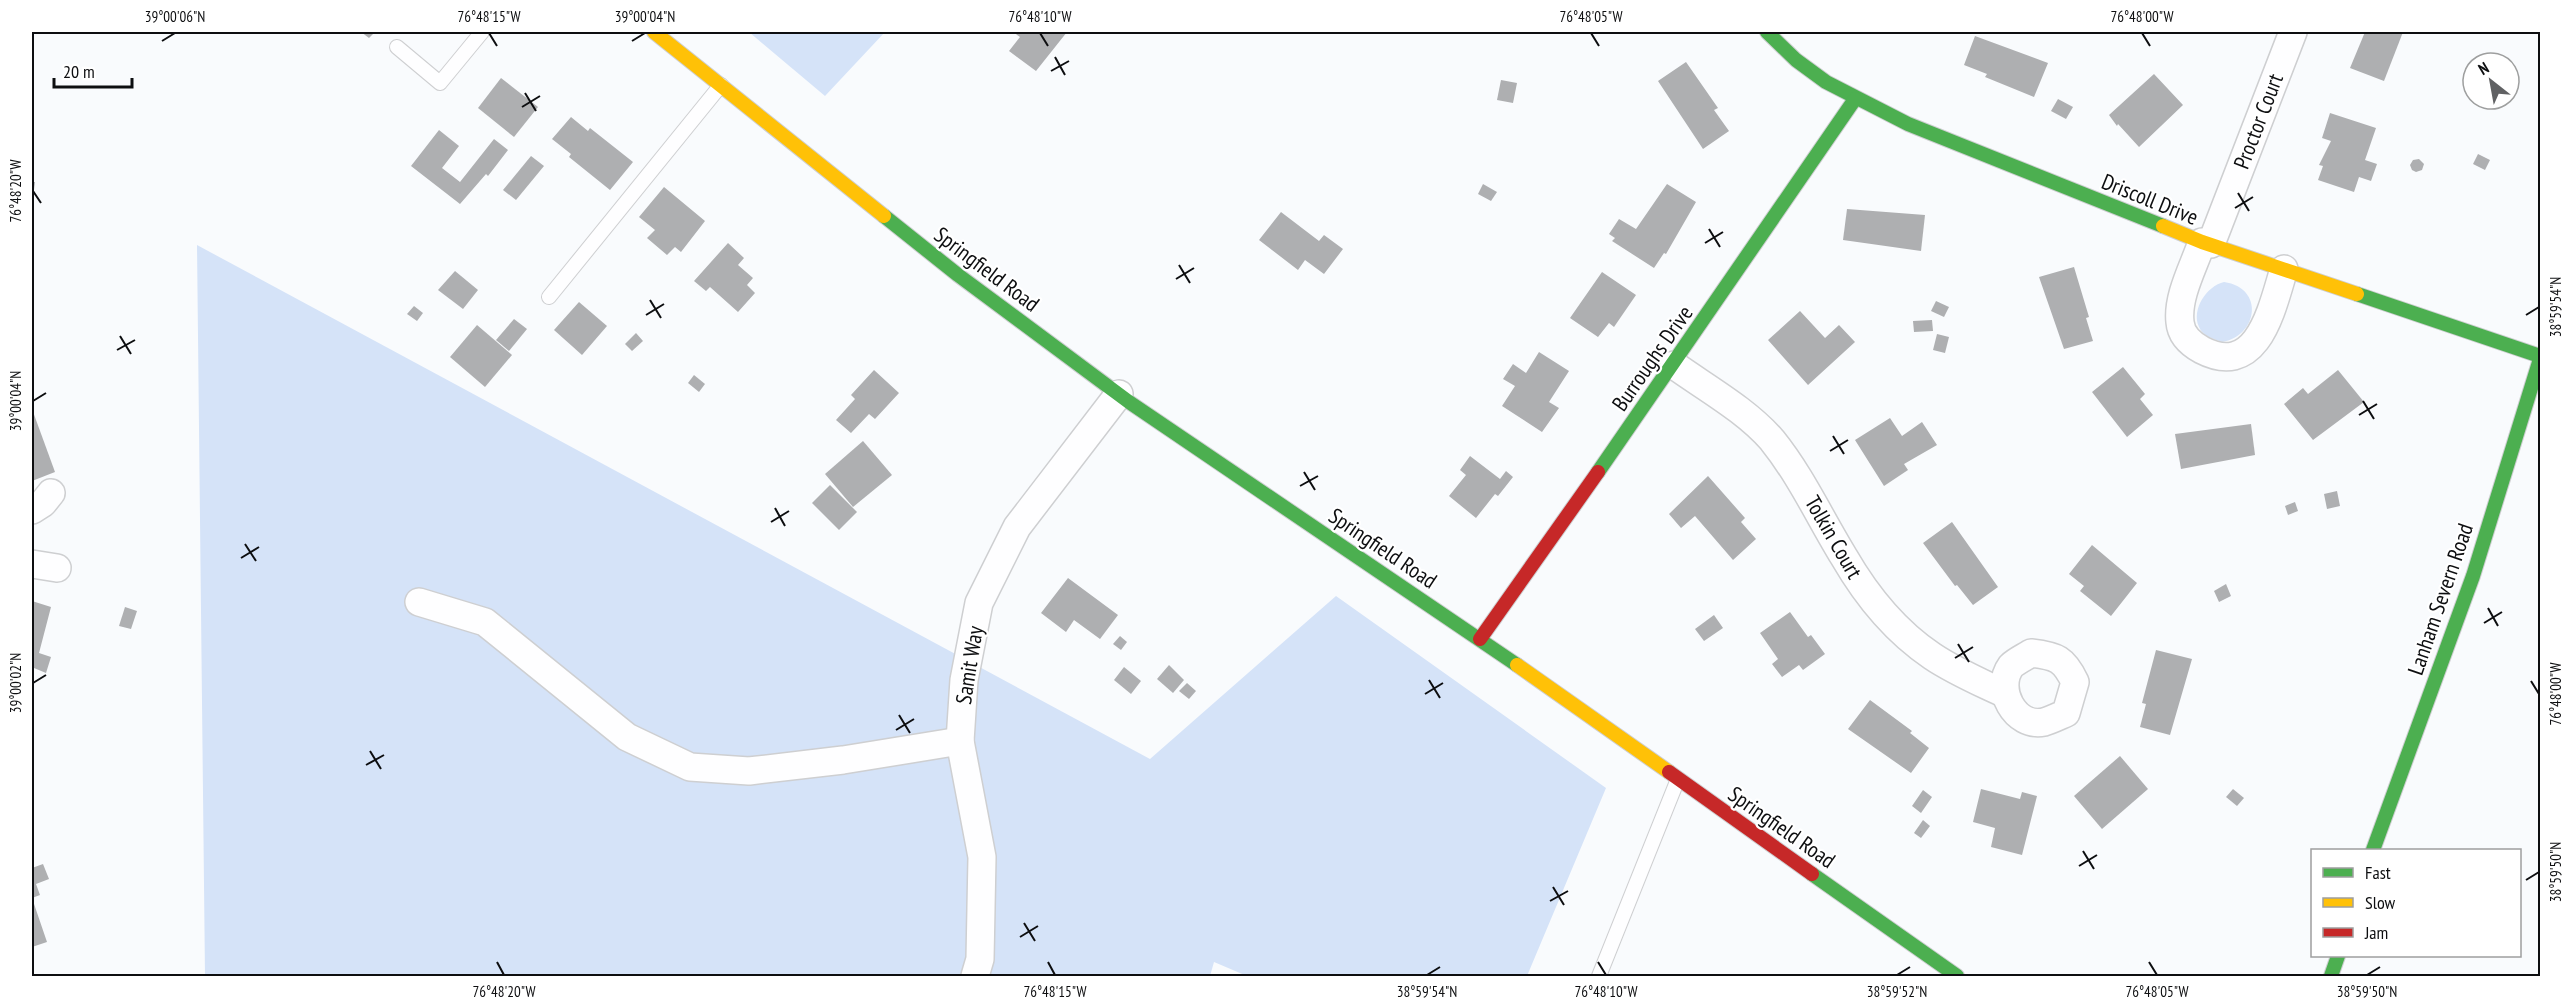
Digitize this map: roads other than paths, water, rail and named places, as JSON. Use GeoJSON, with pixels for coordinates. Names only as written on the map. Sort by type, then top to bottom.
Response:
{"type":"FeatureCollection","features":[{"type":"Feature","properties":{"kind":"street","name":"Springfield Road"},"geometry":{"type":"LineString","coordinates":[[654,32],[958,275],[1119,394],[1480,639],[1957,976]]}},
{"type":"Feature","properties":{"kind":"street","name":"Driscoll Drive"},"geometry":{"type":"LineString","coordinates":[[1767,32],[1796,60],[1855,99],[1995,160],[2206,243],[2541,357]]}},
{"type":"Feature","properties":{"kind":"street","name":"Proctor Court"},"geometry":{"type":"LineString","coordinates":[[2206,243],[2293,32]]}},
{"type":"Feature","properties":{"kind":"street","name":"Burroughs Drive"},"geometry":{"type":"LineString","coordinates":[[1480,639],[1674,365],[1855,99]]}},
{"type":"Feature","properties":{"kind":"street"},"geometry":{"type":"LineString","coordinates":[[2206,243],[2183,297],[2180,324],[2184,336],[2195,346],[2211,355],[2227,358],[2240,354],[2255,342],[2272,308],[2284,268]]}},
{"type":"Feature","properties":{"kind":"street","name":"Lanham Severn Road"},"geometry":{"type":"LineString","coordinates":[[2373,849],[2473,576],[2541,357]]}},
{"type":"Feature","properties":{"kind":"street","name":"Tolkin Court"},"geometry":{"type":"LineString","coordinates":[[1674,365],[1749,419],[1772,440],[1804,486],[1844,558],[1872,600],[1900,630],[1931,656],[2005,694]]}},
{"type":"Feature","properties":{"kind":"street","name":"Samit Way"},"geometry":{"type":"LineString","coordinates":[[975,976],[980,959],[982,857],[960,741],[964,680],[979,603],[1017,527],[1119,394]]}},
{"type":"Feature","properties":{"kind":"street"},"geometry":{"type":"LineString","coordinates":[[419,602],[485,622],[627,737],[690,767],[749,771],[843,760],[960,741]]}},
{"type":"Feature","properties":{"kind":"street"},"geometry":{"type":"LineString","coordinates":[[2331,976],[2338,957]]}},
{"type":"Feature","properties":{"kind":"lane"},"geometry":{"type":"LineString","coordinates":[[397,47],[440,83],[482,32]]}},
{"type":"Feature","properties":{"kind":"lane"},"geometry":{"type":"LineString","coordinates":[[549,297],[721,85]]}},
{"type":"Feature","properties":{"kind":"lane"},"geometry":{"type":"LineString","coordinates":[[1599,976],[1678,779]]}}]}
